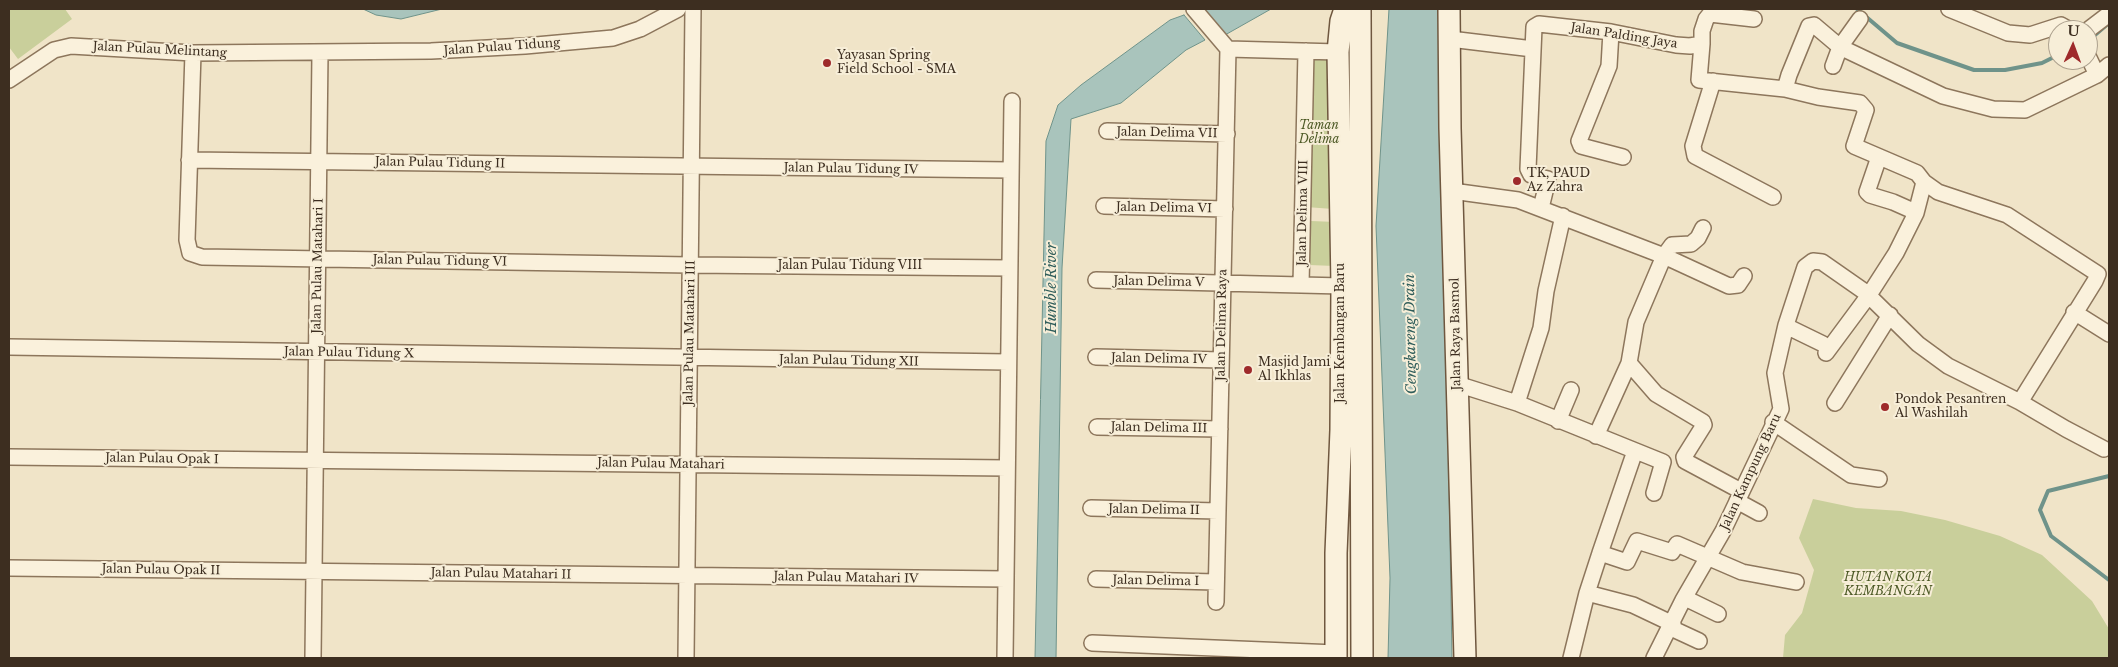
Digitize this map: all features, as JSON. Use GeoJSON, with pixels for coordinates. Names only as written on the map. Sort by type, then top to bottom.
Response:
{"type":"FeatureCollection","features":[{"type":"Feature","properties":{"kind":"main road","name":"Jalan Kembangan Baru"},"geometry":{"type":"LineString","coordinates":[[1336,656],[1336,553],[1341,430],[1342,286],[1338,52],[1339,36],[1345,9]]}},
{"type":"Feature","properties":{"kind":"main road","name":"Jalan Kembangan Baru"},"geometry":{"type":"LineString","coordinates":[[1360,9],[1362,658]]}},
{"type":"Feature","properties":{"kind":"main road","name":"Jalan Raya Basmol"},"geometry":{"type":"LineString","coordinates":[[1449,9],[1465,658]]}},
{"type":"Feature","properties":{"kind":"street","name":"Jalan Pulau Tidung"},"geometry":{"type":"LineString","coordinates":[[320,53],[431,51],[525,46],[613,38],[640,29],[678,9]]}},
{"type":"Feature","properties":{"kind":"street","name":"Jalan Pulau Matahari III"},"geometry":{"type":"LineString","coordinates":[[686,658],[693,9]]}},
{"type":"Feature","properties":{"kind":"street"},"geometry":{"type":"LineString","coordinates":[[1194,9],[1227,46],[1338,52]]}},
{"type":"Feature","properties":{"kind":"street"},"geometry":{"type":"LineString","coordinates":[[1949,9],[2008,33],[2030,35],[2048,29]]}},
{"type":"Feature","properties":{"kind":"street"},"geometry":{"type":"LineString","coordinates":[[1754,19],[1710,14],[1702,31],[1699,80],[1785,89],[1818,97],[1860,103],[1866,110],[1854,146],[1917,173],[1924,182],[1938,192],[2007,215],[2098,274],[2020,402]]}},
{"type":"Feature","properties":{"kind":"street"},"geometry":{"type":"LineString","coordinates":[[2098,22],[2109,14]]}},
{"type":"Feature","properties":{"kind":"street"},"geometry":{"type":"LineString","coordinates":[[1833,66],[1840,47],[1860,19]]}},
{"type":"Feature","properties":{"kind":"street","name":"Jalan Palding Jaya"},"geometry":{"type":"LineString","coordinates":[[1533,49],[1534,27],[1539,24],[1610,32],[1676,45],[1690,46],[1702,44]]}},
{"type":"Feature","properties":{"kind":"street"},"geometry":{"type":"LineString","coordinates":[[1785,89],[1809,26],[1814,25],[1840,47],[1889,72],[1943,96],[2004,110],[2026,110],[2035,107],[2069,90],[2075,84],[2097,75],[2109,65]]}},
{"type":"Feature","properties":{"kind":"street"},"geometry":{"type":"LineString","coordinates":[[1610,32],[1609,66],[1587,116],[1579,140],[1582,146],[1622,157]]}},
{"type":"Feature","properties":{"kind":"street"},"geometry":{"type":"LineString","coordinates":[[1450,40],[1533,49],[1528,169],[1531,175],[1548,179],[1541,208]]}},
{"type":"Feature","properties":{"kind":"street","name":"Jalan Pulau Melintang"},"geometry":{"type":"LineString","coordinates":[[9,80],[54,50],[71,46],[192,53],[320,53]]}},
{"type":"Feature","properties":{"kind":"street","name":"Jalan Delima Raya"},"geometry":{"type":"LineString","coordinates":[[1216,602],[1227,46]]}},
{"type":"Feature","properties":{"kind":"street","name":"Jalan Delima VIII"},"geometry":{"type":"LineString","coordinates":[[1301,285],[1306,51]]}},
{"type":"Feature","properties":{"kind":"street"},"geometry":{"type":"LineString","coordinates":[[189,160],[192,53]]}},
{"type":"Feature","properties":{"kind":"street","name":"Jalan Pulau Matahari I"},"geometry":{"type":"LineString","coordinates":[[313,658],[320,53]]}},
{"type":"Feature","properties":{"kind":"street"},"geometry":{"type":"LineString","coordinates":[[2095,70],[2097,75]]}},
{"type":"Feature","properties":{"kind":"street"},"geometry":{"type":"LineString","coordinates":[[1713,81],[1693,146],[1695,156],[1773,197]]}},
{"type":"Feature","properties":{"kind":"street"},"geometry":{"type":"LineString","coordinates":[[1005,658],[1012,101]]}},
{"type":"Feature","properties":{"kind":"street","name":"Jalan Delima VII"},"geometry":{"type":"LineString","coordinates":[[1107,131],[1226,134]]}},
{"type":"Feature","properties":{"kind":"street"},"geometry":{"type":"LineString","coordinates":[[1879,157],[1867,192],[1870,195],[1911,210]]}},
{"type":"Feature","properties":{"kind":"street","name":"Jalan Pulau Tidung II"},"geometry":{"type":"LineString","coordinates":[[189,160],[691,167]]}},
{"type":"Feature","properties":{"kind":"street","name":"Jalan Pulau Tidung VI"},"geometry":{"type":"LineString","coordinates":[[189,160],[187,240],[190,253],[202,257],[690,265]]}},
{"type":"Feature","properties":{"kind":"street","name":"Jalan Pulau Tidung IV"},"geometry":{"type":"LineString","coordinates":[[691,167],[1010,170]]}},
{"type":"Feature","properties":{"kind":"street"},"geometry":{"type":"LineString","coordinates":[[1786,326],[1824,348],[1869,295],[1896,253],[1916,213],[1924,182]]}},
{"type":"Feature","properties":{"kind":"street"},"geometry":{"type":"LineString","coordinates":[[1452,191],[1518,200],[1664,256],[1729,286],[1738,285],[1744,276]]}},
{"type":"Feature","properties":{"kind":"street","name":"Jalan Delima VI"},"geometry":{"type":"LineString","coordinates":[[1104,206],[1225,209]]}},
{"type":"Feature","properties":{"kind":"street"},"geometry":{"type":"LineString","coordinates":[[1517,403],[1542,328],[1546,291],[1563,216]]}},
{"type":"Feature","properties":{"kind":"street"},"geometry":{"type":"LineString","coordinates":[[1596,436],[1629,363],[1636,322],[1664,256],[1672,246],[1691,244],[1698,238],[1702,228]]}},
{"type":"Feature","properties":{"kind":"street","name":"Jalan Kampung Baru"},"geometry":{"type":"LineString","coordinates":[[1654,658],[1723,531],[1780,409],[1775,373],[1786,326],[1804,267],[1813,261],[1822,262],[1869,295],[1918,344],[1948,366],[2020,402],[2066,430],[2104,449]]}},
{"type":"Feature","properties":{"kind":"street","name":"Jalan Pulau Tidung VIII"},"geometry":{"type":"LineString","coordinates":[[690,265],[1009,268]]}},
{"type":"Feature","properties":{"kind":"street","name":"Jalan Delima V"},"geometry":{"type":"LineString","coordinates":[[1096,280],[1342,286]]}},
{"type":"Feature","properties":{"kind":"street"},"geometry":{"type":"LineString","coordinates":[[2074,312],[2109,334]]}},
{"type":"Feature","properties":{"kind":"street"},"geometry":{"type":"LineString","coordinates":[[1835,403],[1890,315]]}},
{"type":"Feature","properties":{"kind":"street","name":"Jalan Pulau Tidung X"},"geometry":{"type":"LineString","coordinates":[[9,347],[689,359]]}},
{"type":"Feature","properties":{"kind":"street","name":"Jalan Delima IV"},"geometry":{"type":"LineString","coordinates":[[1096,357],[1221,360]]}},
{"type":"Feature","properties":{"kind":"street","name":"Jalan Pulau Tidung XII"},"geometry":{"type":"LineString","coordinates":[[689,359],[1008,362]]}},
{"type":"Feature","properties":{"kind":"street"},"geometry":{"type":"LineString","coordinates":[[1629,363],[1656,394],[1703,422],[1704,425],[1684,457],[1686,461],[1739,496],[1759,514]]}},
{"type":"Feature","properties":{"kind":"street"},"geometry":{"type":"LineString","coordinates":[[1457,384],[1517,403],[1663,462],[1678,467],[1686,461]]}},
{"type":"Feature","properties":{"kind":"street"},"geometry":{"type":"LineString","coordinates":[[1558,421],[1571,390]]}},
{"type":"Feature","properties":{"kind":"street"},"geometry":{"type":"LineString","coordinates":[[1773,422],[1851,475],[1878,479]]}},
{"type":"Feature","properties":{"kind":"street","name":"Jalan Delima III"},"geometry":{"type":"LineString","coordinates":[[1098,427],[1220,430]]}},
{"type":"Feature","properties":{"kind":"street"},"geometry":{"type":"LineString","coordinates":[[1571,658],[1587,593],[1635,451]]}},
{"type":"Feature","properties":{"kind":"street","name":"Jalan Pulau Opak I"},"geometry":{"type":"LineString","coordinates":[[9,457],[316,460]]}},
{"type":"Feature","properties":{"kind":"street","name":"Jalan Pulau Matahari"},"geometry":{"type":"LineString","coordinates":[[316,460],[1007,468]]}},
{"type":"Feature","properties":{"kind":"street"},"geometry":{"type":"LineString","coordinates":[[1654,493],[1663,462]]}},
{"type":"Feature","properties":{"kind":"street","name":"Jalan Delima II"},"geometry":{"type":"LineString","coordinates":[[1091,508],[1218,511]]}},
{"type":"Feature","properties":{"kind":"street"},"geometry":{"type":"LineString","coordinates":[[1600,553],[1627,562],[1638,542],[1672,552],[1677,544],[1742,572],[1796,582]]}},
{"type":"Feature","properties":{"kind":"street","name":"Jalan Pulau Opak II"},"geometry":{"type":"LineString","coordinates":[[9,568],[314,572]]}},
{"type":"Feature","properties":{"kind":"street","name":"Jalan Pulau Matahari II"},"geometry":{"type":"LineString","coordinates":[[314,572],[687,576]]}},
{"type":"Feature","properties":{"kind":"street","name":"Jalan Pulau Matahari IV"},"geometry":{"type":"LineString","coordinates":[[687,576],[1006,580]]}},
{"type":"Feature","properties":{"kind":"street","name":"Jalan Delima I"},"geometry":{"type":"LineString","coordinates":[[1096,579],[1216,582]]}},
{"type":"Feature","properties":{"kind":"street"},"geometry":{"type":"LineString","coordinates":[[1587,593],[1633,605],[1699,641]]}},
{"type":"Feature","properties":{"kind":"street"},"geometry":{"type":"LineString","coordinates":[[1685,598],[1718,614]]}},
{"type":"Feature","properties":{"kind":"street"},"geometry":{"type":"LineString","coordinates":[[1092,643],[1146,652],[1336,656]]}},
{"type":"Feature","properties":{"kind":"green space"},"geometry":{"type":"Polygon","coordinates":[[[9,9],[65,9],[72,19],[18,59],[9,47],[9,9]]]}},
{"type":"Feature","properties":{"kind":"green space","name":"Taman Delima"},"geometry":{"type":"Polygon","coordinates":[[[1329,56],[1333,209],[1306,207],[1307,58],[1329,56]]]}},
{"type":"Feature","properties":{"kind":"green space"},"geometry":{"type":"Polygon","coordinates":[[[1311,221],[1336,222],[1335,266],[1309,265],[1311,221]]]}},
{"type":"Feature","properties":{"kind":"green space","name":"HUTAN KOTA KEMBANGAN"},"geometry":{"type":"Polygon","coordinates":[[[1813,499],[1856,508],[1901,511],[1945,520],[2000,536],[2042,555],[2092,601],[2109,629],[2109,658],[1783,658],[1785,635],[1802,613],[1814,570],[1799,538],[1813,499]]]}},
{"type":"Feature","properties":{"kind":"water"},"geometry":{"type":"Polygon","coordinates":[[[363,9],[442,9],[401,19],[376,15],[363,9]]]}},
{"type":"Feature","properties":{"kind":"water"},"geometry":{"type":"Polygon","coordinates":[[[1203,9],[1271,9],[1225,35],[1203,9]]]}},
{"type":"Feature","properties":{"kind":"water","name":"Cengkareng Drain"},"geometry":{"type":"Polygon","coordinates":[[[1389,9],[1441,9],[1452,658],[1388,658],[1390,578],[1376,226],[1389,9]]]}},
{"type":"Feature","properties":{"kind":"water","name":"Humble River"},"geometry":{"type":"Polygon","coordinates":[[[1184,15],[1205,40],[1186,50],[1121,103],[1071,119],[1062,268],[1056,658],[1035,658],[1046,141],[1058,105],[1081,85],[1170,20],[1184,15]]]}},
{"type":"Feature","properties":{"kind":"waterway"},"geometry":{"type":"LineString","coordinates":[[1857,9],[1897,43],[1974,70],[2005,70],[2042,63],[2048,60]]}},
{"type":"Feature","properties":{"kind":"waterway"},"geometry":{"type":"LineString","coordinates":[[2098,32],[2109,23]]}},
{"type":"Feature","properties":{"kind":"waterway"},"geometry":{"type":"LineString","coordinates":[[2109,476],[2048,491],[2040,510],[2051,536],[2109,580]]}},
{"type":"Feature","properties":{"kind":"place","name":"Yayasan Spring Field School - SMA"},"geometry":{"type":"Point","coordinates":[827,63]}},
{"type":"Feature","properties":{"kind":"place","name":"TK, PAUD Az Zahra"},"geometry":{"type":"Point","coordinates":[1517,181]}},
{"type":"Feature","properties":{"kind":"place","name":"Masjid Jami Al Ikhlas"},"geometry":{"type":"Point","coordinates":[1248,370]}},
{"type":"Feature","properties":{"kind":"place","name":"Pondok Pesantren Al Washilah"},"geometry":{"type":"Point","coordinates":[1885,407]}}]}
